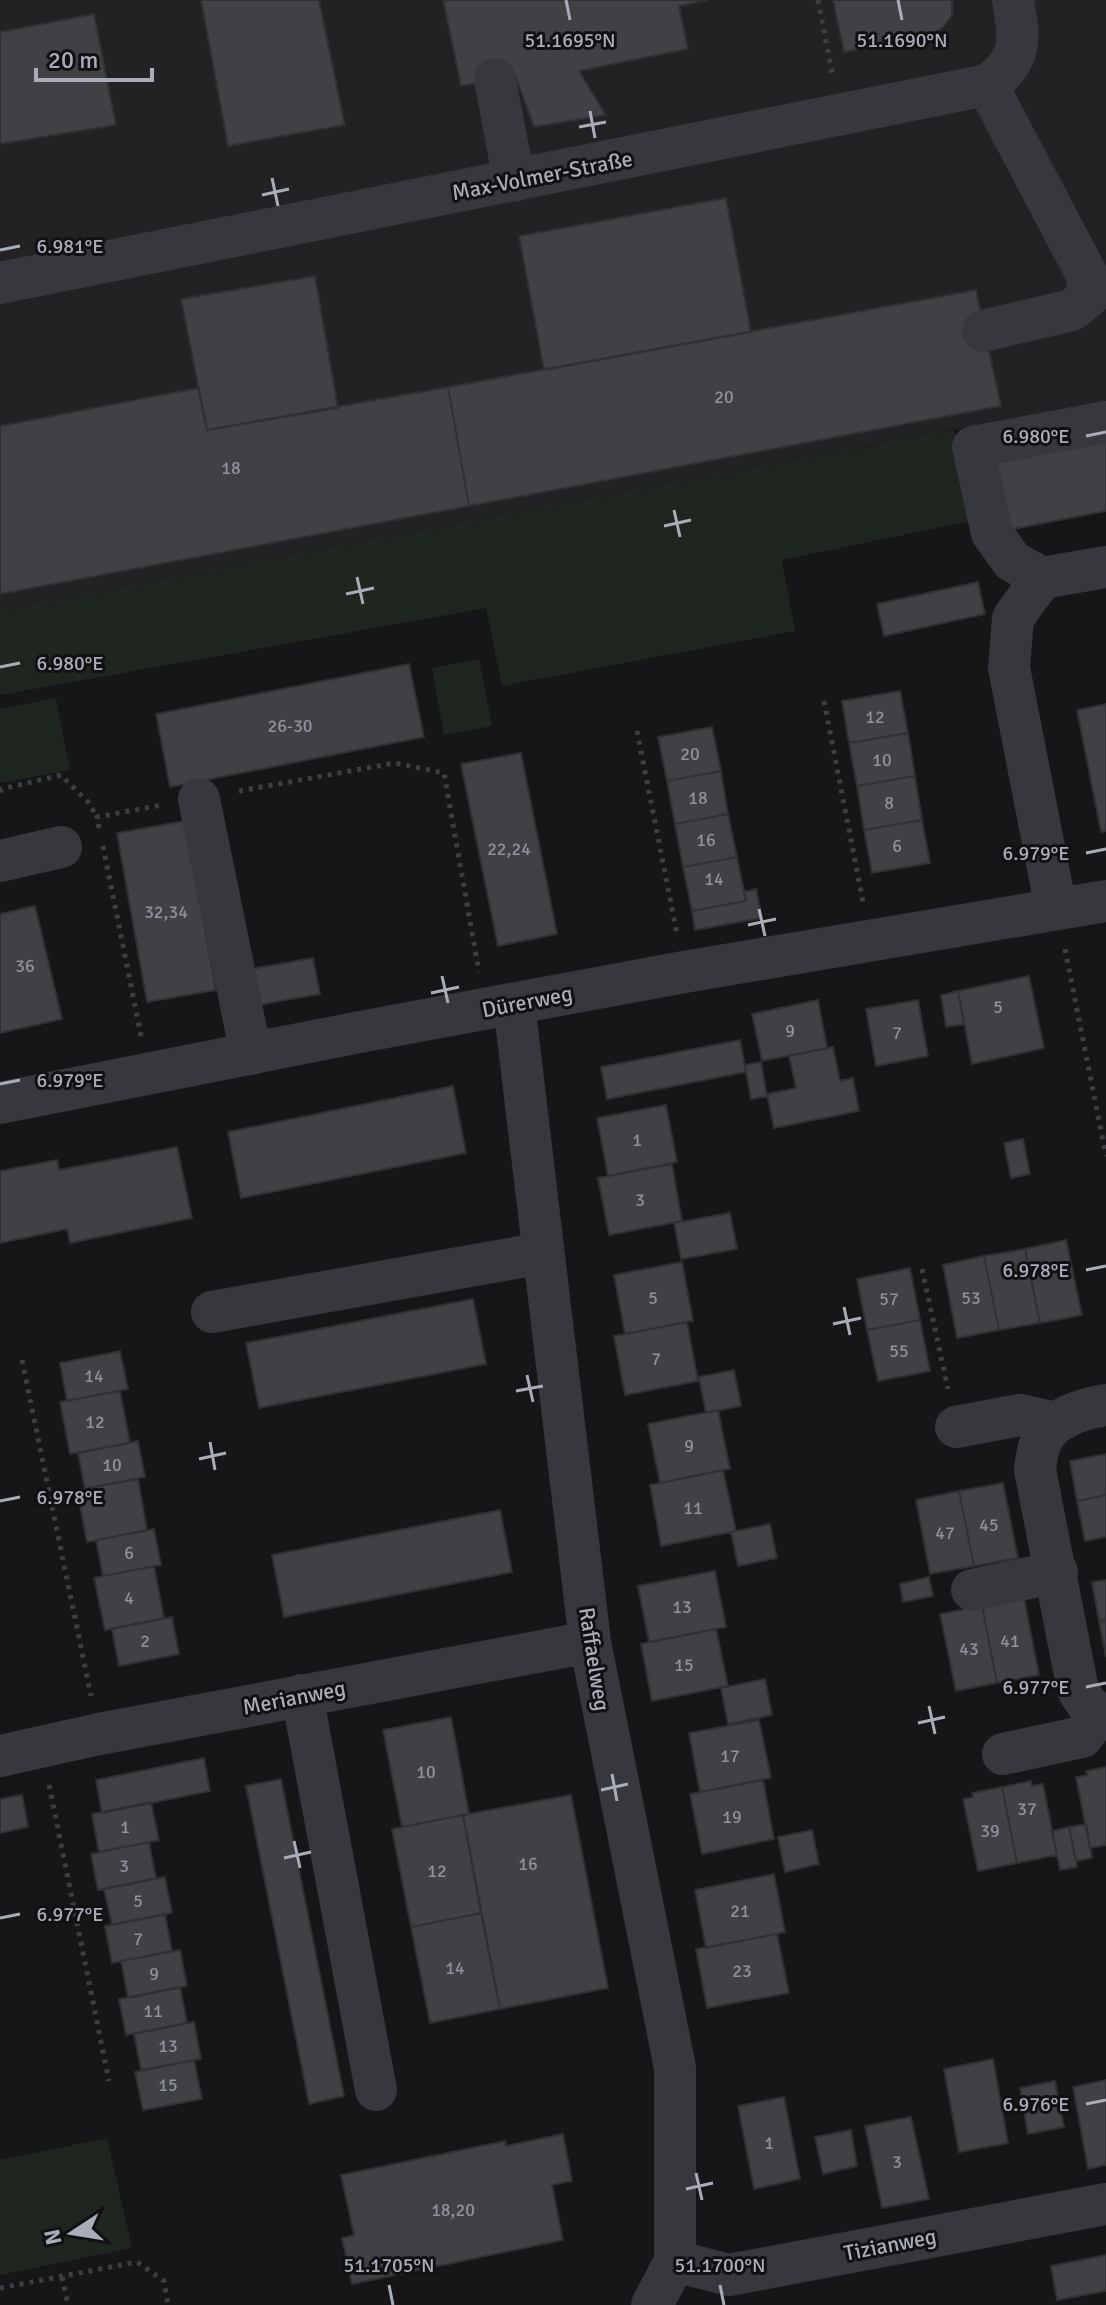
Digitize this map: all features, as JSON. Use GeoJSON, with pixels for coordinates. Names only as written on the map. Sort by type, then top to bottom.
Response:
{"type":"FeatureCollection","features":[{"type":"Feature","properties":{"kind":"street"},"geometry":{"type":"LineString","coordinates":[[983,331],[1072,310],[1088,297],[1087,275],[987,85],[1002,74],[1018,47],[1019,29],[1013,0]]}},
{"type":"Feature","properties":{"kind":"street"},"geometry":{"type":"LineString","coordinates":[[495,79],[514,181]]}},
{"type":"Feature","properties":{"kind":"street","name":"Max-Volmer-Straße"},"geometry":{"type":"LineString","coordinates":[[0,283],[987,85]]}},
{"type":"Feature","properties":{"kind":"street"},"geometry":{"type":"LineString","coordinates":[[1106,422],[973,447],[992,533],[1012,561],[1042,578],[1106,567]]}},
{"type":"Feature","properties":{"kind":"street"},"geometry":{"type":"LineString","coordinates":[[1042,578],[1013,618],[1009,668],[1056,909]]}},
{"type":"Feature","properties":{"kind":"street"},"geometry":{"type":"LineString","coordinates":[[199,799],[251,1054]]}},
{"type":"Feature","properties":{"kind":"street"},"geometry":{"type":"LineString","coordinates":[[0,861],[61,847]]}},
{"type":"Feature","properties":{"kind":"street","name":"Dürerweg"},"geometry":{"type":"LineString","coordinates":[[0,1103],[251,1054],[497,992],[684,972],[1106,901]]}},
{"type":"Feature","properties":{"kind":"street","name":"Raffaelweg"},"geometry":{"type":"LineString","coordinates":[[497,992],[543,1253],[590,1642],[675,2068],[675,2261],[652,2305]]}},
{"type":"Feature","properties":{"kind":"street"},"geometry":{"type":"LineString","coordinates":[[212,1312],[543,1253]]}},
{"type":"Feature","properties":{"kind":"street"},"geometry":{"type":"LineString","coordinates":[[1003,1754],[1082,1737],[1102,1714],[1086,1704],[1078,1690],[1035,1470],[1040,1443],[1056,1423],[1082,1409],[1106,1405]]}},
{"type":"Feature","properties":{"kind":"street"},"geometry":{"type":"LineString","coordinates":[[956,1427],[1020,1415],[1056,1423]]}},
{"type":"Feature","properties":{"kind":"street"},"geometry":{"type":"LineString","coordinates":[[972,1590],[1057,1572]]}},
{"type":"Feature","properties":{"kind":"street","name":"Merianweg"},"geometry":{"type":"LineString","coordinates":[[0,1756],[302,1695],[590,1642]]}},
{"type":"Feature","properties":{"kind":"street"},"geometry":{"type":"LineString","coordinates":[[302,1695],[376,2090]]}},
{"type":"Feature","properties":{"kind":"street","name":"Tizianweg"},"geometry":{"type":"LineString","coordinates":[[675,2261],[729,2275],[1106,2204]]}},
{"type":"Feature","properties":{"kind":"path"},"geometry":{"type":"LineString","coordinates":[[818,0],[841,116]]}},
{"type":"Feature","properties":{"kind":"path"},"geometry":{"type":"LineString","coordinates":[[824,701],[865,911]]}},
{"type":"Feature","properties":{"kind":"path"},"geometry":{"type":"LineString","coordinates":[[637,731],[678,943]]}},
{"type":"Feature","properties":{"kind":"path"},"geometry":{"type":"LineString","coordinates":[[97,817],[395,763],[444,773],[497,992]]}},
{"type":"Feature","properties":{"kind":"path"},"geometry":{"type":"LineString","coordinates":[[0,792],[61,775],[88,802],[97,817],[143,1043]]}},
{"type":"Feature","properties":{"kind":"path"},"geometry":{"type":"LineString","coordinates":[[1056,909],[1106,1156]]}},
{"type":"Feature","properties":{"kind":"path"},"geometry":{"type":"LineString","coordinates":[[922,1269],[956,1427]]}},
{"type":"Feature","properties":{"kind":"path"},"geometry":{"type":"LineString","coordinates":[[22,1360],[91,1697]]}},
{"type":"Feature","properties":{"kind":"path"},"geometry":{"type":"LineString","coordinates":[[47,1776],[109,2081]]}},
{"type":"Feature","properties":{"kind":"path"},"geometry":{"type":"LineString","coordinates":[[0,2288],[137,2262],[164,2281],[168,2305]]}},
{"type":"Feature","properties":{"kind":"path"},"geometry":{"type":"LineString","coordinates":[[62,2277],[68,2305]]}},
{"type":"Feature","properties":{"kind":"shaded area"},"geometry":{"type":"Polygon","coordinates":[[[0,0],[1106,0],[1106,401],[0,611],[0,0]]]}},
{"type":"Feature","properties":{"kind":"shaded area"},"geometry":{"type":"Polygon","coordinates":[[[954,430],[971,521],[782,560],[795,631],[502,686],[486,608],[0,695],[0,611],[954,430]]]}},
{"type":"Feature","properties":{"kind":"shaded area"},"geometry":{"type":"Polygon","coordinates":[[[479,659],[492,726],[444,735],[432,668],[479,659]]]}},
{"type":"Feature","properties":{"kind":"shaded area"},"geometry":{"type":"Polygon","coordinates":[[[56,698],[70,770],[0,783],[0,709],[56,698]]]}},
{"type":"Feature","properties":{"kind":"shaded area"},"geometry":{"type":"Polygon","coordinates":[[[107,2138],[132,2248],[0,2275],[0,2160],[107,2138]]]}},
{"type":"Feature","properties":{"kind":"building"},"geometry":{"type":"Polygon","coordinates":[[[201,0],[319,0],[345,125],[228,146],[201,0]]]}},
{"type":"Feature","properties":{"kind":"building"},"geometry":{"type":"Polygon","coordinates":[[[443,0],[708,0],[679,6],[688,49],[579,71],[606,115],[534,127],[515,75],[461,86],[443,0]]]}},
{"type":"Feature","properties":{"kind":"building"},"geometry":{"type":"Polygon","coordinates":[[[833,0],[952,0],[952,16],[942,28],[929,36],[844,52],[833,0]]]}},
{"type":"Feature","properties":{"kind":"building"},"geometry":{"type":"Polygon","coordinates":[[[94,14],[116,125],[0,144],[0,32],[94,14]]]}},
{"type":"Feature","properties":{"kind":"building"},"geometry":{"type":"Polygon","coordinates":[[[726,198],[751,332],[544,370],[519,236],[726,198]]]}},
{"type":"Feature","properties":{"kind":"building"},"geometry":{"type":"Polygon","coordinates":[[[315,276],[338,408],[207,430],[181,299],[315,276]]]}},
{"type":"Feature","properties":{"kind":"building"},"geometry":{"type":"Polygon","coordinates":[[[976,290],[1001,406],[469,506],[448,387],[976,290]]]}},
{"type":"Feature","properties":{"kind":"building"},"geometry":{"type":"Polygon","coordinates":[[[448,387],[469,506],[0,594],[0,426],[198,388],[207,430],[448,387]]]}},
{"type":"Feature","properties":{"kind":"building"},"geometry":{"type":"Polygon","coordinates":[[[1106,441],[1106,511],[1008,530],[995,462],[1106,441]]]}},
{"type":"Feature","properties":{"kind":"building"},"geometry":{"type":"Polygon","coordinates":[[[978,582],[985,614],[884,636],[877,604],[978,582]]]}},
{"type":"Feature","properties":{"kind":"building"},"geometry":{"type":"Polygon","coordinates":[[[409,664],[424,737],[170,787],[156,714],[409,664]]]}},
{"type":"Feature","properties":{"kind":"building"},"geometry":{"type":"Polygon","coordinates":[[[900,691],[908,733],[849,743],[842,701],[900,691]]]}},
{"type":"Feature","properties":{"kind":"building"},"geometry":{"type":"Polygon","coordinates":[[[1106,704],[1106,831],[1101,832],[1077,710],[1106,704]]]}},
{"type":"Feature","properties":{"kind":"building"},"geometry":{"type":"Polygon","coordinates":[[[712,727],[721,771],[667,781],[658,737],[712,727]]]}},
{"type":"Feature","properties":{"kind":"building"},"geometry":{"type":"Polygon","coordinates":[[[908,733],[915,776],[857,786],[849,743],[908,733]]]}},
{"type":"Feature","properties":{"kind":"building"},"geometry":{"type":"Polygon","coordinates":[[[521,753],[557,934],[498,946],[461,764],[521,753]]]}},
{"type":"Feature","properties":{"kind":"building"},"geometry":{"type":"Polygon","coordinates":[[[721,771],[728,814],[675,824],[667,781],[721,771]]]}},
{"type":"Feature","properties":{"kind":"building"},"geometry":{"type":"Polygon","coordinates":[[[915,776],[922,820],[864,830],[857,786],[915,776]]]}},
{"type":"Feature","properties":{"kind":"building"},"geometry":{"type":"Polygon","coordinates":[[[728,814],[737,857],[683,867],[675,824],[728,814]]]}},
{"type":"Feature","properties":{"kind":"building"},"geometry":{"type":"Polygon","coordinates":[[[922,820],[930,863],[872,873],[864,830],[922,820]]]}},
{"type":"Feature","properties":{"kind":"building"},"geometry":{"type":"Polygon","coordinates":[[[185,821],[216,990],[147,1002],[117,833],[185,821]]]}},
{"type":"Feature","properties":{"kind":"building"},"geometry":{"type":"Polygon","coordinates":[[[737,857],[746,901],[692,911],[683,867],[737,857]]]}},
{"type":"Feature","properties":{"kind":"building"},"geometry":{"type":"Polygon","coordinates":[[[756,889],[762,918],[695,930],[692,911],[746,901],[744,892],[756,889]]]}},
{"type":"Feature","properties":{"kind":"building"},"geometry":{"type":"Polygon","coordinates":[[[35,906],[62,1019],[0,1033],[0,914],[35,906]]]}},
{"type":"Feature","properties":{"kind":"building"},"geometry":{"type":"Polygon","coordinates":[[[313,958],[320,994],[252,1006],[246,970],[313,958]]]}},
{"type":"Feature","properties":{"kind":"building"},"geometry":{"type":"Polygon","coordinates":[[[1029,976],[1044,1048],[972,1064],[958,991],[1029,976]]]}},
{"type":"Feature","properties":{"kind":"building"},"geometry":{"type":"Polygon","coordinates":[[[958,991],[964,1024],[946,1027],[941,995],[958,991]]]}},
{"type":"Feature","properties":{"kind":"building"},"geometry":{"type":"Polygon","coordinates":[[[818,1000],[827,1048],[762,1061],[752,1014],[818,1000]]]}},
{"type":"Feature","properties":{"kind":"building"},"geometry":{"type":"Polygon","coordinates":[[[918,1000],[928,1056],[876,1066],[866,1009],[918,1000]]]}},
{"type":"Feature","properties":{"kind":"building"},"geometry":{"type":"Polygon","coordinates":[[[740,1040],[746,1072],[607,1099],[601,1067],[740,1040]]]}},
{"type":"Feature","properties":{"kind":"building"},"geometry":{"type":"Polygon","coordinates":[[[833,1047],[840,1081],[853,1078],[859,1111],[774,1128],[767,1094],[796,1088],[789,1056],[833,1047]]]}},
{"type":"Feature","properties":{"kind":"building"},"geometry":{"type":"Polygon","coordinates":[[[761,1062],[767,1096],[751,1099],[745,1065],[761,1062]]]}},
{"type":"Feature","properties":{"kind":"building"},"geometry":{"type":"Polygon","coordinates":[[[453,1086],[466,1153],[241,1198],[228,1132],[453,1086]]]}},
{"type":"Feature","properties":{"kind":"building"},"geometry":{"type":"Polygon","coordinates":[[[666,1105],[677,1162],[608,1176],[597,1118],[666,1105]]]}},
{"type":"Feature","properties":{"kind":"building"},"geometry":{"type":"Polygon","coordinates":[[[1023,1139],[1030,1174],[1011,1178],[1004,1143],[1023,1139]]]}},
{"type":"Feature","properties":{"kind":"building"},"geometry":{"type":"Polygon","coordinates":[[[177,1147],[192,1218],[70,1243],[67,1229],[0,1243],[0,1171],[57,1160],[59,1170],[177,1147]]]}},
{"type":"Feature","properties":{"kind":"building"},"geometry":{"type":"Polygon","coordinates":[[[672,1164],[682,1221],[609,1235],[598,1178],[672,1164]]]}},
{"type":"Feature","properties":{"kind":"building"},"geometry":{"type":"Polygon","coordinates":[[[730,1213],[737,1249],[681,1259],[674,1223],[730,1213]]]}},
{"type":"Feature","properties":{"kind":"building"},"geometry":{"type":"Polygon","coordinates":[[[1066,1240],[1082,1315],[1040,1323],[1025,1249],[1066,1240]]]}},
{"type":"Feature","properties":{"kind":"building"},"geometry":{"type":"Polygon","coordinates":[[[1025,1249],[1040,1323],[999,1330],[984,1256],[1025,1249]]]}},
{"type":"Feature","properties":{"kind":"building"},"geometry":{"type":"Polygon","coordinates":[[[984,1256],[999,1330],[957,1338],[943,1265],[984,1256]]]}},
{"type":"Feature","properties":{"kind":"building"},"geometry":{"type":"Polygon","coordinates":[[[682,1262],[693,1321],[625,1334],[614,1275],[682,1262]]]}},
{"type":"Feature","properties":{"kind":"building"},"geometry":{"type":"Polygon","coordinates":[[[910,1268],[920,1320],[867,1330],[857,1279],[910,1268]]]}},
{"type":"Feature","properties":{"kind":"building"},"geometry":{"type":"Polygon","coordinates":[[[473,1299],[486,1364],[259,1408],[246,1343],[473,1299]]]}},
{"type":"Feature","properties":{"kind":"building"},"geometry":{"type":"Polygon","coordinates":[[[920,1320],[930,1371],[878,1381],[867,1330],[920,1320]]]}},
{"type":"Feature","properties":{"kind":"building"},"geometry":{"type":"Polygon","coordinates":[[[687,1322],[698,1381],[625,1395],[614,1336],[687,1322]]]}},
{"type":"Feature","properties":{"kind":"building"},"geometry":{"type":"Polygon","coordinates":[[[120,1351],[128,1389],[67,1401],[60,1363],[120,1351]]]}},
{"type":"Feature","properties":{"kind":"building"},"geometry":{"type":"Polygon","coordinates":[[[734,1370],[741,1406],[706,1413],[699,1377],[734,1370]]]}},
{"type":"Feature","properties":{"kind":"building"},"geometry":{"type":"Polygon","coordinates":[[[120,1391],[130,1443],[70,1454],[60,1402],[120,1391]]]}},
{"type":"Feature","properties":{"kind":"building"},"geometry":{"type":"Polygon","coordinates":[[[718,1410],[730,1469],[660,1483],[648,1424],[718,1410]]]}},
{"type":"Feature","properties":{"kind":"building"},"geometry":{"type":"Polygon","coordinates":[[[138,1441],[145,1477],[85,1489],[78,1453],[138,1441]]]}},
{"type":"Feature","properties":{"kind":"building"},"geometry":{"type":"Polygon","coordinates":[[[1106,1454],[1106,1495],[1077,1501],[1070,1461],[1106,1454]]]}},
{"type":"Feature","properties":{"kind":"building"},"geometry":{"type":"Polygon","coordinates":[[[723,1470],[736,1531],[661,1546],[650,1485],[723,1470]]]}},
{"type":"Feature","properties":{"kind":"building"},"geometry":{"type":"Polygon","coordinates":[[[138,1479],[147,1530],[87,1542],[77,1490],[138,1479]]]}},
{"type":"Feature","properties":{"kind":"building"},"geometry":{"type":"Polygon","coordinates":[[[1003,1483],[1018,1558],[974,1566],[959,1491],[1003,1483]]]}},
{"type":"Feature","properties":{"kind":"building"},"geometry":{"type":"Polygon","coordinates":[[[959,1491],[974,1566],[930,1574],[916,1500],[959,1491]]]}},
{"type":"Feature","properties":{"kind":"building"},"geometry":{"type":"Polygon","coordinates":[[[1106,1495],[1106,1537],[1085,1541],[1077,1501],[1106,1495]]]}},
{"type":"Feature","properties":{"kind":"building"},"geometry":{"type":"Polygon","coordinates":[[[500,1510],[512,1572],[284,1617],[272,1555],[500,1510]]]}},
{"type":"Feature","properties":{"kind":"building"},"geometry":{"type":"Polygon","coordinates":[[[770,1524],[777,1558],[738,1566],[731,1532],[770,1524]]]}},
{"type":"Feature","properties":{"kind":"building"},"geometry":{"type":"Polygon","coordinates":[[[154,1529],[161,1565],[103,1576],[96,1540],[154,1529]]]}},
{"type":"Feature","properties":{"kind":"building"},"geometry":{"type":"Polygon","coordinates":[[[154,1566],[164,1618],[105,1630],[94,1578],[154,1566]]]}},
{"type":"Feature","properties":{"kind":"building"},"geometry":{"type":"Polygon","coordinates":[[[715,1571],[726,1627],[649,1642],[638,1586],[715,1571]]]}},
{"type":"Feature","properties":{"kind":"building"},"geometry":{"type":"Polygon","coordinates":[[[929,1577],[933,1596],[903,1602],[900,1584],[929,1577]]]}},
{"type":"Feature","properties":{"kind":"building"},"geometry":{"type":"Polygon","coordinates":[[[1106,1580],[1106,1620],[1099,1621],[1092,1582],[1106,1580]]]}},
{"type":"Feature","properties":{"kind":"building"},"geometry":{"type":"Polygon","coordinates":[[[1024,1598],[1039,1675],[997,1683],[982,1606],[1024,1598]]]}},
{"type":"Feature","properties":{"kind":"building"},"geometry":{"type":"Polygon","coordinates":[[[982,1606],[997,1683],[956,1691],[940,1614],[982,1606]]]}},
{"type":"Feature","properties":{"kind":"building"},"geometry":{"type":"Polygon","coordinates":[[[172,1617],[179,1654],[119,1666],[112,1629],[172,1617]]]}},
{"type":"Feature","properties":{"kind":"building"},"geometry":{"type":"Polygon","coordinates":[[[1106,1620],[1106,1657],[1099,1621],[1106,1620]]]}},
{"type":"Feature","properties":{"kind":"building"},"geometry":{"type":"Polygon","coordinates":[[[716,1629],[728,1686],[652,1701],[641,1644],[716,1629]]]}},
{"type":"Feature","properties":{"kind":"building"},"geometry":{"type":"Polygon","coordinates":[[[765,1679],[772,1715],[728,1724],[721,1688],[765,1679]]]}},
{"type":"Feature","properties":{"kind":"building"},"geometry":{"type":"Polygon","coordinates":[[[451,1717],[469,1814],[402,1827],[383,1730],[451,1717]]]}},
{"type":"Feature","properties":{"kind":"building"},"geometry":{"type":"Polygon","coordinates":[[[759,1720],[771,1778],[700,1792],[689,1733],[759,1720]]]}},
{"type":"Feature","properties":{"kind":"building"},"geometry":{"type":"Polygon","coordinates":[[[204,1758],[210,1791],[102,1813],[96,1780],[204,1758]]]}},
{"type":"Feature","properties":{"kind":"building"},"geometry":{"type":"Polygon","coordinates":[[[1106,1767],[1106,1845],[1090,1848],[1076,1777],[1087,1775],[1086,1771],[1106,1767]]]}},
{"type":"Feature","properties":{"kind":"building"},"geometry":{"type":"Polygon","coordinates":[[[281,1779],[344,2096],[309,2104],[246,1786],[281,1779]]]}},
{"type":"Feature","properties":{"kind":"building"},"geometry":{"type":"Polygon","coordinates":[[[763,1780],[774,1839],[702,1854],[690,1794],[763,1780]]]}},
{"type":"Feature","properties":{"kind":"building"},"geometry":{"type":"Polygon","coordinates":[[[1031,1781],[1032,1786],[1043,1784],[1057,1855],[1017,1863],[1002,1787],[1031,1781]]]}},
{"type":"Feature","properties":{"kind":"building"},"geometry":{"type":"Polygon","coordinates":[[[1002,1787],[1017,1863],[978,1871],[963,1799],[973,1797],[972,1793],[1002,1787]]]}},
{"type":"Feature","properties":{"kind":"building"},"geometry":{"type":"Polygon","coordinates":[[[22,1795],[28,1827],[0,1833],[0,1799],[22,1795]]]}},
{"type":"Feature","properties":{"kind":"building"},"geometry":{"type":"Polygon","coordinates":[[[571,1795],[608,1988],[500,2009],[463,1815],[571,1795]]]}},
{"type":"Feature","properties":{"kind":"building"},"geometry":{"type":"Polygon","coordinates":[[[151,1802],[159,1840],[99,1852],[92,1814],[151,1802]]]}},
{"type":"Feature","properties":{"kind":"building"},"geometry":{"type":"Polygon","coordinates":[[[463,1815],[481,1913],[411,1927],[392,1829],[463,1815]]]}},
{"type":"Feature","properties":{"kind":"building"},"geometry":{"type":"Polygon","coordinates":[[[1086,1824],[1092,1858],[1076,1861],[1069,1827],[1086,1824]]]}},
{"type":"Feature","properties":{"kind":"building"},"geometry":{"type":"Polygon","coordinates":[[[1069,1827],[1077,1867],[1060,1870],[1052,1831],[1069,1827]]]}},
{"type":"Feature","properties":{"kind":"building"},"geometry":{"type":"Polygon","coordinates":[[[812,1830],[819,1864],[785,1872],[778,1837],[812,1830]]]}},
{"type":"Feature","properties":{"kind":"building"},"geometry":{"type":"Polygon","coordinates":[[[149,1842],[156,1878],[98,1890],[91,1854],[149,1842]]]}},
{"type":"Feature","properties":{"kind":"building"},"geometry":{"type":"Polygon","coordinates":[[[774,1874],[785,1932],[706,1948],[695,1890],[774,1874]]]}},
{"type":"Feature","properties":{"kind":"building"},"geometry":{"type":"Polygon","coordinates":[[[165,1877],[172,1913],[112,1925],[104,1889],[165,1877]]]}},
{"type":"Feature","properties":{"kind":"building"},"geometry":{"type":"Polygon","coordinates":[[[481,1913],[500,2009],[430,2023],[411,1927],[481,1913]]]}},
{"type":"Feature","properties":{"kind":"building"},"geometry":{"type":"Polygon","coordinates":[[[165,1914],[172,1951],[112,1963],[105,1926],[165,1914]]]}},
{"type":"Feature","properties":{"kind":"building"},"geometry":{"type":"Polygon","coordinates":[[[777,1934],[789,1993],[707,2008],[696,1949],[777,1934]]]}},
{"type":"Feature","properties":{"kind":"building"},"geometry":{"type":"Polygon","coordinates":[[[180,1950],[187,1986],[128,1998],[121,1961],[180,1950]]]}},
{"type":"Feature","properties":{"kind":"building"},"geometry":{"type":"Polygon","coordinates":[[[180,1987],[187,2023],[126,2035],[119,1999],[180,1987]]]}},
{"type":"Feature","properties":{"kind":"building"},"geometry":{"type":"Polygon","coordinates":[[[194,2022],[201,2059],[141,2070],[134,2034],[194,2022]]]}},
{"type":"Feature","properties":{"kind":"building"},"geometry":{"type":"Polygon","coordinates":[[[993,2059],[1008,2143],[959,2152],[944,2069],[993,2059]]]}},
{"type":"Feature","properties":{"kind":"building"},"geometry":{"type":"Polygon","coordinates":[[[194,2060],[202,2099],[143,2110],[135,2072],[194,2060]]]}},
{"type":"Feature","properties":{"kind":"building"},"geometry":{"type":"Polygon","coordinates":[[[1106,2080],[1106,2165],[1088,2169],[1073,2087],[1106,2080]]]}},
{"type":"Feature","properties":{"kind":"building"},"geometry":{"type":"Polygon","coordinates":[[[1055,2081],[1064,2127],[1028,2134],[1020,2088],[1055,2081]]]}},
{"type":"Feature","properties":{"kind":"building"},"geometry":{"type":"Polygon","coordinates":[[[784,2097],[800,2179],[754,2189],[738,2106],[784,2097]]]}},
{"type":"Feature","properties":{"kind":"building"},"geometry":{"type":"Polygon","coordinates":[[[911,2117],[929,2199],[882,2208],[865,2126],[911,2117]]]}},
{"type":"Feature","properties":{"kind":"building"},"geometry":{"type":"Polygon","coordinates":[[[851,2130],[857,2166],[823,2174],[815,2137],[851,2130]]]}},
{"type":"Feature","properties":{"kind":"building"},"geometry":{"type":"Polygon","coordinates":[[[563,2134],[572,2181],[552,2185],[563,2240],[352,2284],[342,2238],[354,2235],[341,2175],[505,2141],[506,2146],[563,2134]]]}},
{"type":"Feature","properties":{"kind":"building"},"geometry":{"type":"Polygon","coordinates":[[[1106,2255],[1106,2291],[1057,2300],[1051,2266],[1106,2255]]]}}]}
